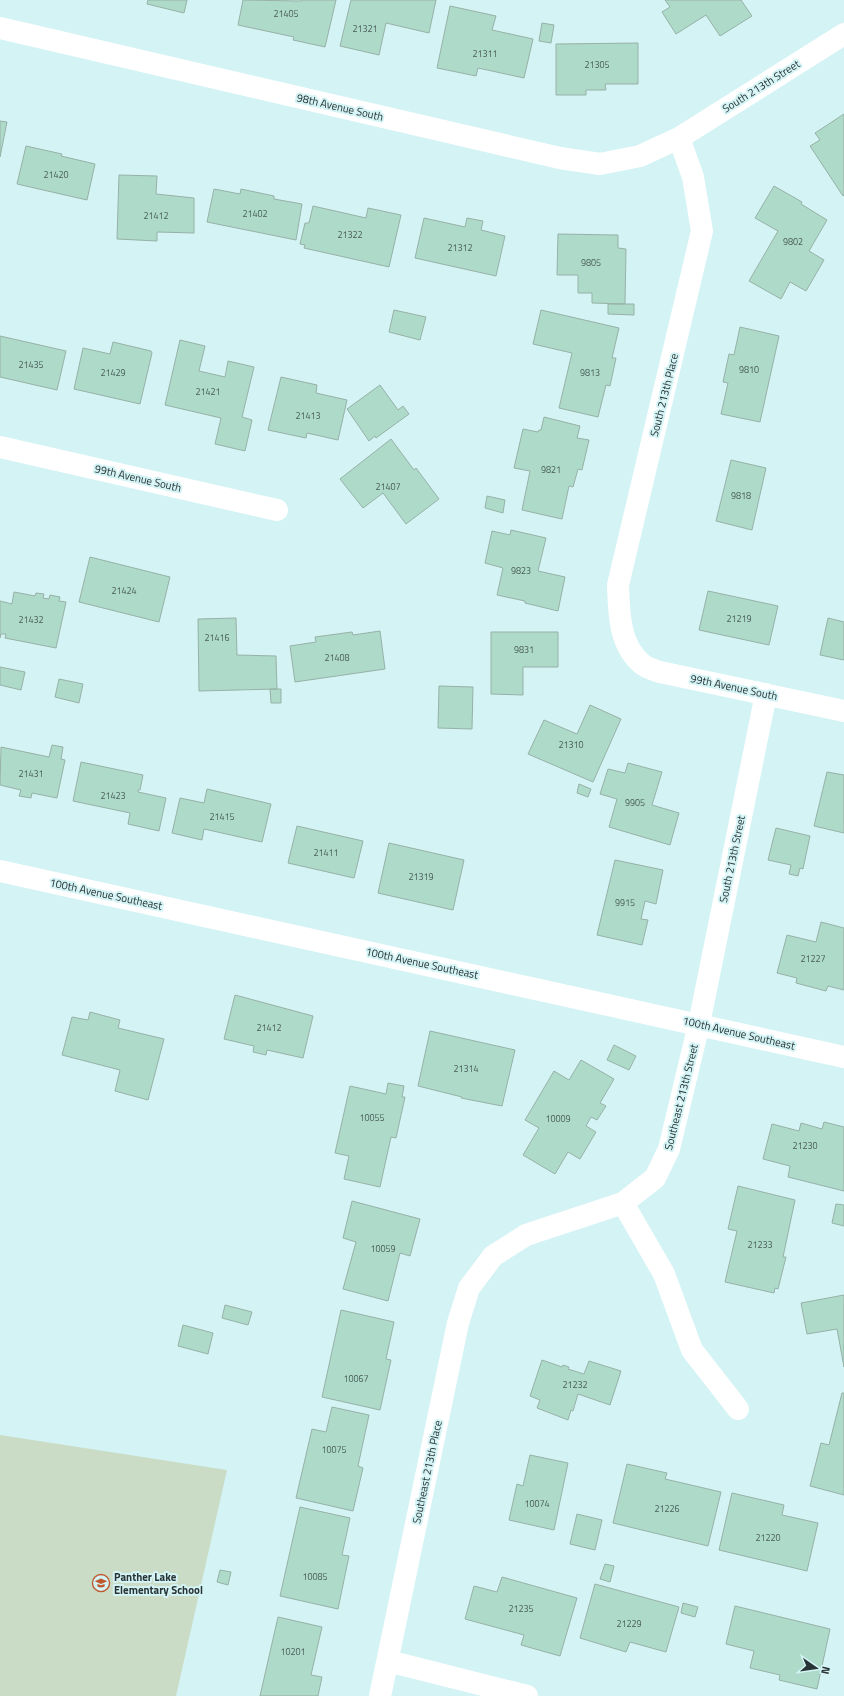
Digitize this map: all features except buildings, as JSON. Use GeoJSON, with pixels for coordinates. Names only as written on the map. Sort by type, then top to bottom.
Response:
{"type":"FeatureCollection","features":[{"type":"Feature","properties":{"kind":"street","name":"98th Avenue South"},"geometry":{"type":"LineString","coordinates":[[0,28],[560,158],[600,164],[640,156],[679,138]]}},
{"type":"Feature","properties":{"kind":"street","name":"South 213th Street"},"geometry":{"type":"LineString","coordinates":[[679,138],[844,34]]}},
{"type":"Feature","properties":{"kind":"street","name":"South 213th Place"},"geometry":{"type":"LineString","coordinates":[[630,652],[620,623],[618,586],[702,231],[693,178],[679,138]]}},
{"type":"Feature","properties":{"kind":"street","name":"99th Avenue South"},"geometry":{"type":"LineString","coordinates":[[0,447],[277,510]]}},
{"type":"Feature","properties":{"kind":"street","name":"99th Avenue South"},"geometry":{"type":"LineString","coordinates":[[630,652],[643,665],[660,672],[844,711]]}},
{"type":"Feature","properties":{"kind":"street","name":"South 213th Street"},"geometry":{"type":"LineString","coordinates":[[699,1024],[766,694]]}},
{"type":"Feature","properties":{"kind":"street","name":"100th Avenue Southeast"},"geometry":{"type":"LineString","coordinates":[[0,872],[844,1056]]}},
{"type":"Feature","properties":{"kind":"street","name":"Southeast 213th Street"},"geometry":{"type":"LineString","coordinates":[[493,1256],[526,1235],[622,1202],[655,1178],[669,1150],[699,1024]]}},
{"type":"Feature","properties":{"kind":"street"},"geometry":{"type":"LineString","coordinates":[[622,1202],[664,1274],[692,1350],[738,1409]]}},
{"type":"Feature","properties":{"kind":"street","name":"Southeast 213th Place"},"geometry":{"type":"LineString","coordinates":[[380,1696],[458,1323],[470,1288],[493,1256]]}},
{"type":"Feature","properties":{"kind":"street"},"geometry":{"type":"LineString","coordinates":[[388,1661],[527,1696]]}},
{"type":"Feature","properties":{"kind":"green space","name":"Panther Lake Elementary School"},"geometry":{"type":"Polygon","coordinates":[[[0,1435],[227,1470],[176,1696],[0,1696],[0,1435]]]}},
{"type":"Feature","properties":{"kind":"place","name":"Panther Lake Elementary School"},"geometry":{"type":"Point","coordinates":[101,1583]}}]}
